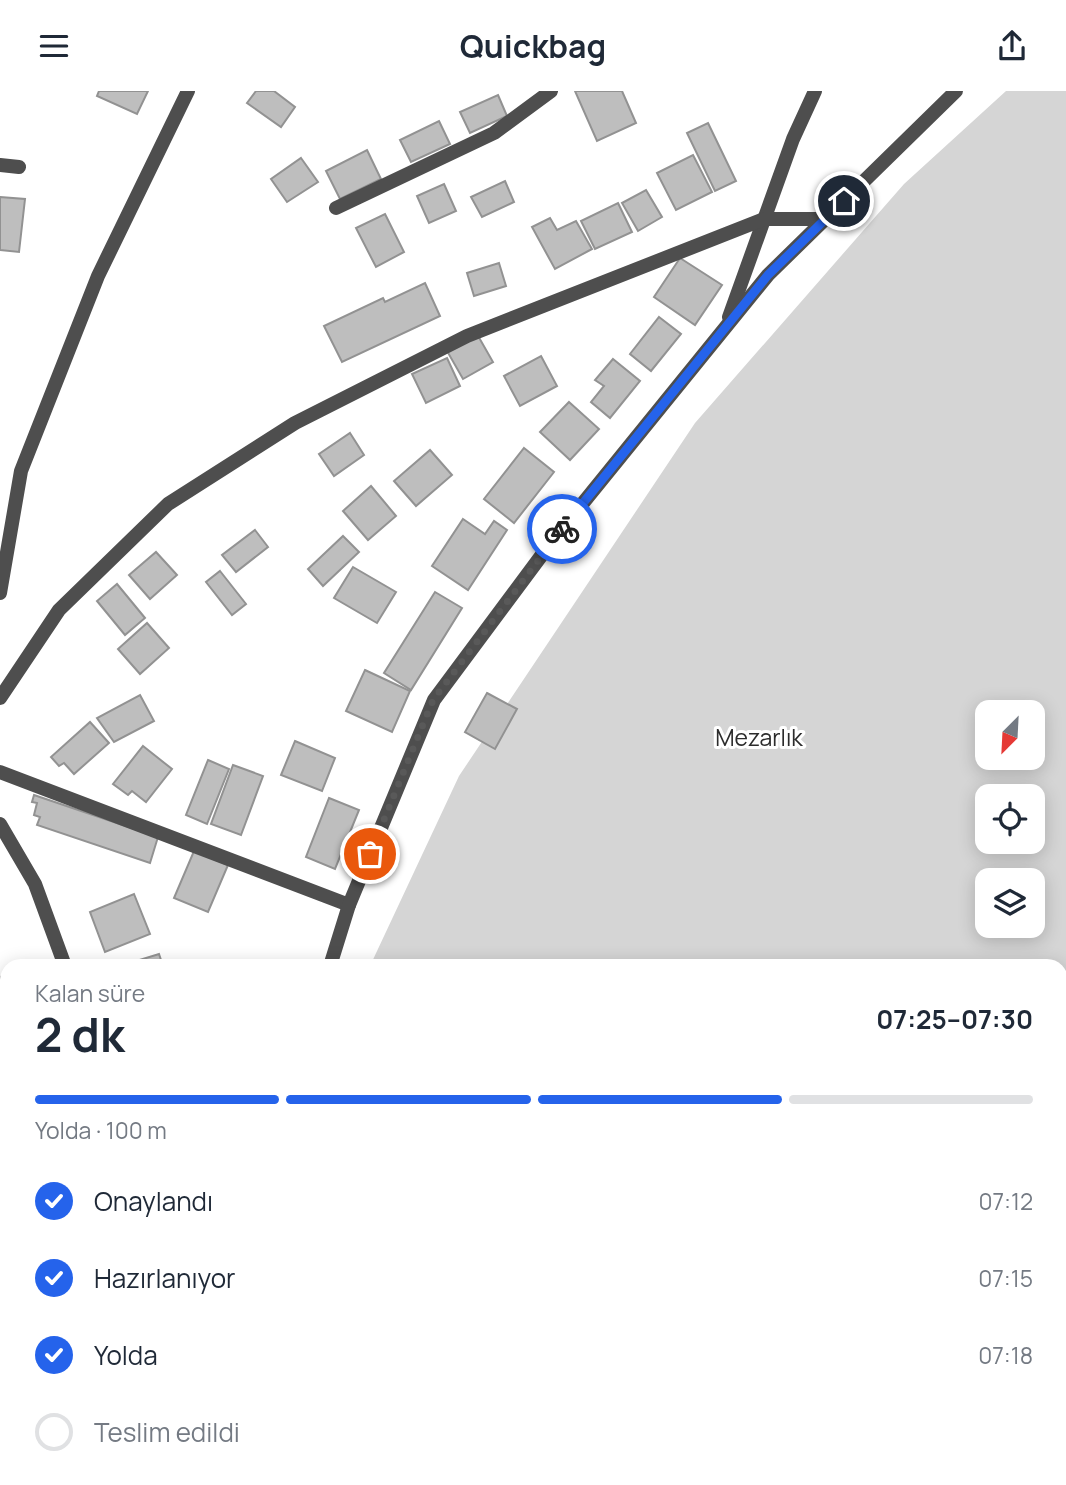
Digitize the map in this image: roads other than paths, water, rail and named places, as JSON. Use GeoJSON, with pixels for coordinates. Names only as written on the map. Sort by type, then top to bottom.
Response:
{"type":"FeatureCollection","features":[{"type":"Feature","properties":{"kind":"street"},"geometry":{"type":"LineString","coordinates":[[0,593],[21,471],[98,276],[188,91]]}},
{"type":"Feature","properties":{"kind":"street"},"geometry":{"type":"LineString","coordinates":[[335,208],[494,133],[551,91]]}},
{"type":"Feature","properties":{"kind":"street"},"geometry":{"type":"LineString","coordinates":[[725,328],[764,219],[815,91]]}},
{"type":"Feature","properties":{"kind":"street"},"geometry":{"type":"LineString","coordinates":[[332,959],[349,905],[433,700],[553,540],[768,275],[956,91]]}},
{"type":"Feature","properties":{"kind":"street"},"geometry":{"type":"LineString","coordinates":[[0,165],[19,167]]}},
{"type":"Feature","properties":{"kind":"street"},"geometry":{"type":"LineString","coordinates":[[0,698],[59,610],[168,504],[295,423],[467,336],[764,219],[825,219]]}},
{"type":"Feature","properties":{"kind":"street"},"geometry":{"type":"LineString","coordinates":[[0,772],[349,905]]}},
{"type":"Feature","properties":{"kind":"street"},"geometry":{"type":"LineString","coordinates":[[0,824],[35,884],[62,959]]}},
{"type":"Feature","properties":{"kind":"park label","name":"Mezarlık"},"geometry":{"type":"Point","coordinates":[759,738]}}]}
